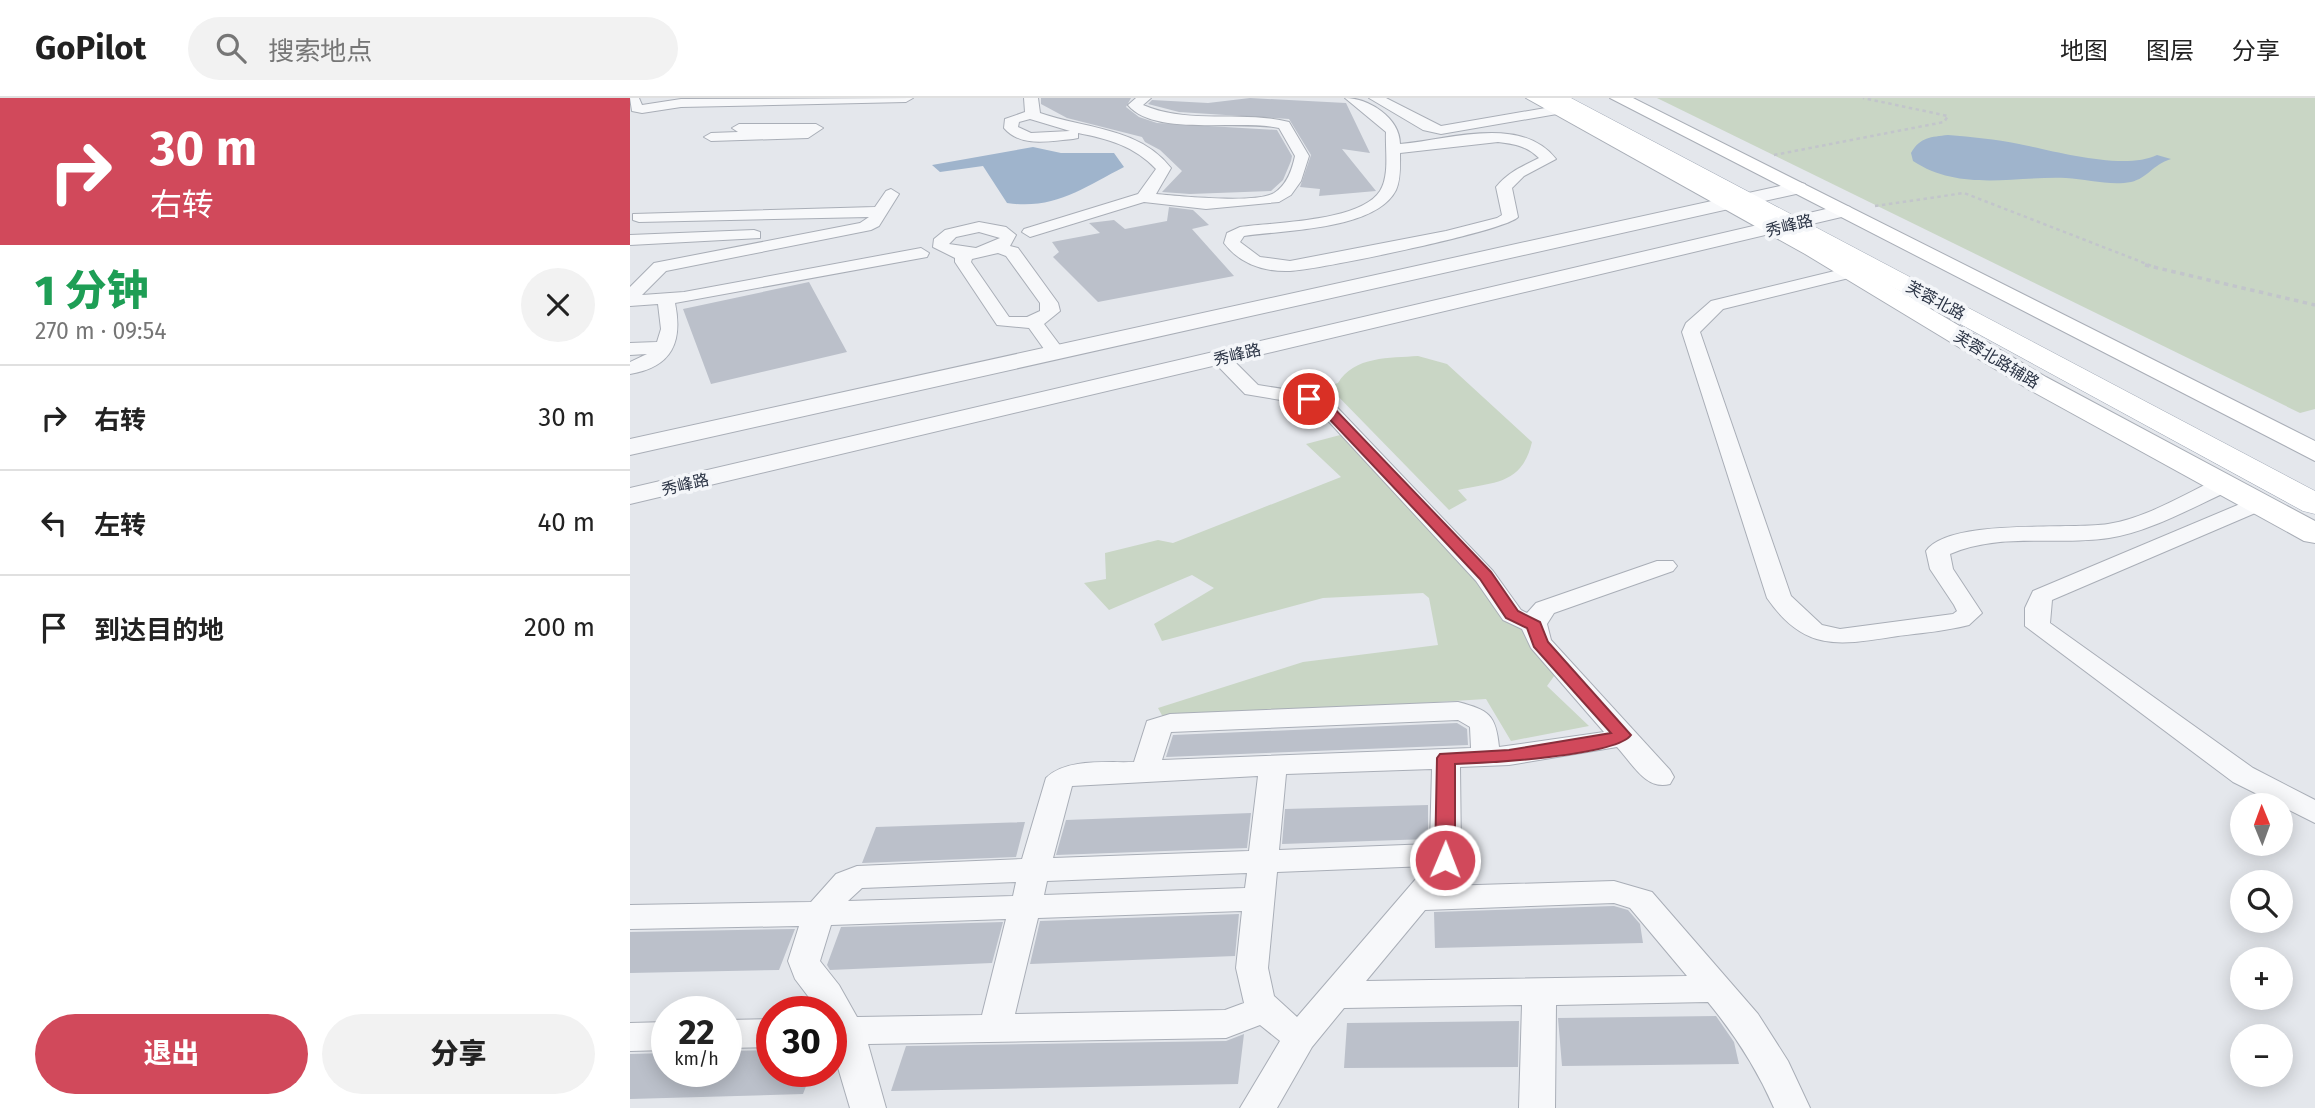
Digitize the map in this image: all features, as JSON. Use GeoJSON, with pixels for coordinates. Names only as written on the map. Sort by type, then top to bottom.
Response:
{"type":"FeatureCollection","features":[{"type":"Feature","properties":{"kind":"main road"},"geometry":{"type":"LineString","coordinates":[[1535,98],[1556,104]]}},
{"type":"Feature","properties":{"kind":"main road","name":"芙蓉北路"},"geometry":{"type":"LineString","coordinates":[[1590,98],[1832,214],[2315,479]]}},
{"type":"Feature","properties":{"kind":"main road"},"geometry":{"type":"LineString","coordinates":[[1619,98],[1743,161],[1787,191]]}},
{"type":"Feature","properties":{"kind":"main road","name":"芙蓉北路"},"geometry":{"type":"LineString","coordinates":[[1556,104],[2315,503]]}},
{"type":"Feature","properties":{"kind":"main road"},"geometry":{"type":"LineString","coordinates":[[1832,214],[2315,452]]}},
{"type":"Feature","properties":{"kind":"main road","name":"芙蓉北路辅路"},"geometry":{"type":"LineString","coordinates":[[1784,226],[1851,272],[2038,383],[2315,534]]}},
{"type":"Feature","properties":{"kind":"street"},"geometry":{"type":"LineString","coordinates":[[632,98],[637,108],[741,100],[761,106]]}},
{"type":"Feature","properties":{"kind":"street"},"geometry":{"type":"LineString","coordinates":[[662,106],[659,112],[761,106],[846,108],[856,99],[906,98]]}},
{"type":"Feature","properties":{"kind":"street"},"geometry":{"type":"LineString","coordinates":[[1031,98],[1029,102],[1034,114],[1046,121],[1116,136],[1148,149],[1164,168],[1152,189],[1143,197]]}},
{"type":"Feature","properties":{"kind":"street"},"geometry":{"type":"LineString","coordinates":[[630,299],[666,300],[1004,240],[1143,197],[1206,204],[1274,199],[1282,195],[1299,172],[1302,156],[1284,125],[1256,120],[1163,117],[1135,105],[1144,98]]}},
{"type":"Feature","properties":{"kind":"street"},"geometry":{"type":"LineString","coordinates":[[1352,98],[1391,127],[1388,192],[1371,206],[1319,221],[1240,232],[1233,236],[1232,243],[1255,262],[1290,266],[1447,236],[1507,219],[1510,213],[1504,187],[1508,180],[1547,162],[1548,155],[1522,141],[1497,137],[1391,149]]}},
{"type":"Feature","properties":{"kind":"street"},"geometry":{"type":"LineString","coordinates":[[1376,98],[1428,127],[1441,130],[1556,104]]}},
{"type":"Feature","properties":{"kind":"street"},"geometry":{"type":"LineString","coordinates":[[711,137],[734,132],[761,106]]}},
{"type":"Feature","properties":{"kind":"street"},"geometry":{"type":"LineString","coordinates":[[1034,114],[1012,119],[1011,128],[1014,133],[1032,136],[1093,132]]}},
{"type":"Feature","properties":{"kind":"street","name":"秀峰路"},"geometry":{"type":"LineString","coordinates":[[630,447],[1787,191]]}},
{"type":"Feature","properties":{"kind":"street"},"geometry":{"type":"LineString","coordinates":[[630,299],[660,267],[750,244],[854,231],[873,223],[891,194]]}},
{"type":"Feature","properties":{"kind":"street"},"geometry":{"type":"LineString","coordinates":[[634,221],[742,212],[775,215],[880,212]]}},
{"type":"Feature","properties":{"kind":"street","name":"秀峰路"},"geometry":{"type":"LineString","coordinates":[[630,496],[1832,214]]}},
{"type":"Feature","properties":{"kind":"street"},"geometry":{"type":"LineString","coordinates":[[750,244],[775,215]]}},
{"type":"Feature","properties":{"kind":"street"},"geometry":{"type":"LineString","coordinates":[[990,228],[1004,240],[1049,303],[1049,314],[1033,321],[1010,323],[1000,318],[963,262],[951,250],[947,235],[967,229],[990,228]]}},
{"type":"Feature","properties":{"kind":"street"},"geometry":{"type":"LineString","coordinates":[[1447,236],[1477,259]]}},
{"type":"Feature","properties":{"kind":"street"},"geometry":{"type":"LineString","coordinates":[[630,240],[750,244]]}},
{"type":"Feature","properties":{"kind":"street"},"geometry":{"type":"LineString","coordinates":[[1851,272],[1717,305],[1692,327],[1691,332],[1779,598],[1813,630],[1840,637],[1960,620],[1970,613],[1947,581],[1938,560],[1938,551],[1950,545],[1995,534],[2110,531],[2225,484]]}},
{"type":"Feature","properties":{"kind":"street"},"geometry":{"type":"LineString","coordinates":[[630,368],[650,363],[671,331],[666,300]]}},
{"type":"Feature","properties":{"kind":"street"},"geometry":{"type":"LineString","coordinates":[[1033,321],[1056,352]]}},
{"type":"Feature","properties":{"kind":"street"},"geometry":{"type":"LineString","coordinates":[[630,349],[661,348]]}},
{"type":"Feature","properties":{"kind":"street"},"geometry":{"type":"LineString","coordinates":[[1220,358],[1252,390],[1309,399],[1325,406],[1485,576],[1512,615],[1534,625]]}},
{"type":"Feature","properties":{"kind":"street"},"geometry":{"type":"LineString","coordinates":[[2259,503],[2042,596],[2037,608],[2038,626],[2244,775],[2315,813]]}},
{"type":"Feature","properties":{"kind":"street"},"geometry":{"type":"LineString","coordinates":[[1660,777],[1540,643],[1534,625],[1538,614],[1545,608],[1665,566]]}},
{"type":"Feature","properties":{"kind":"street"},"geometry":{"type":"LineString","coordinates":[[1146,770],[1157,727],[1170,723],[1458,711],[1470,713],[1483,724],[1486,757]]}},
{"type":"Feature","properties":{"kind":"street"},"geometry":{"type":"LineString","coordinates":[[995,1028],[1056,785],[1063,778],[1087,773],[1146,770],[1486,757],[1602,742],[1622,735]]}},
{"type":"Feature","properties":{"kind":"street"},"geometry":{"type":"LineString","coordinates":[[1258,1108],[1300,1037],[1436,876],[1446,854],[1446,758]]}},
{"type":"Feature","properties":{"kind":"street"},"geometry":{"type":"LineString","coordinates":[[1273,765],[1252,968],[1254,985],[1263,1010],[1300,1037]]}},
{"type":"Feature","properties":{"kind":"street"},"geometry":{"type":"LineString","coordinates":[[828,996],[807,970],[804,961],[819,914],[836,892],[857,877],[1264,859],[1446,854]]}},
{"type":"Feature","properties":{"kind":"street"},"geometry":{"type":"LineString","coordinates":[[1417,900],[1626,894],[1650,909],[1717,989],[1761,1048],[1792,1108]]}},
{"type":"Feature","properties":{"kind":"street"},"geometry":{"type":"LineString","coordinates":[[630,917],[819,914],[1259,899]]}},
{"type":"Feature","properties":{"kind":"street"},"geometry":{"type":"LineString","coordinates":[[1335,995],[1717,989]]}},
{"type":"Feature","properties":{"kind":"street"},"geometry":{"type":"LineString","coordinates":[[1537,1108],[1539,992]]}},
{"type":"Feature","properties":{"kind":"street"},"geometry":{"type":"LineString","coordinates":[[847,1031],[1226,1024],[1238,1022],[1263,1010]]}},
{"type":"Feature","properties":{"kind":"street"},"geometry":{"type":"LineString","coordinates":[[630,1037],[651,1036]]}},
{"type":"Feature","properties":{"kind":"street"},"geometry":{"type":"LineString","coordinates":[[847,1052],[868,1108]]}},
{"type":"Feature","properties":{"kind":"path"},"geometry":{"type":"LineString","coordinates":[[1743,161],[1916,125],[1944,122],[1948,116],[1863,98]]}},
{"type":"Feature","properties":{"kind":"path"},"geometry":{"type":"LineString","coordinates":[[1832,214],[1964,193],[2146,265],[2315,305]]}},
{"type":"Feature","properties":{"kind":"green space"},"geometry":{"type":"Polygon","coordinates":[[[1657,98],[2315,98],[2315,409],[2300,413],[1657,98]]]}},
{"type":"Feature","properties":{"kind":"green space"},"geometry":{"type":"Polygon","coordinates":[[[1418,356],[1447,364],[1532,442],[1521,467],[1514,474],[1495,483],[1458,490],[1467,500],[1449,510],[1328,386],[1338,383],[1345,374],[1363,363],[1385,358],[1418,356]]]}},
{"type":"Feature","properties":{"kind":"green space"},"geometry":{"type":"Polygon","coordinates":[[[1344,434],[1521,622],[1557,672],[1547,686],[1589,726],[1511,741],[1486,699],[1164,719],[1158,708],[1303,662],[1438,645],[1429,598],[1423,593],[1323,598],[1162,641],[1154,624],[1214,588],[1192,575],[1109,610],[1084,583],[1106,579],[1105,553],[1158,540],[1173,543],[1341,477],[1306,444],[1344,434]]]}},
{"type":"Feature","properties":{"kind":"water"},"geometry":{"type":"Polygon","coordinates":[[[1948,135],[2001,141],[2089,158],[2126,161],[2157,155],[2171,159],[2137,180],[2115,183],[2066,178],[1968,179],[1931,171],[1913,161],[1911,153],[1922,141],[1948,135]]]}},
{"type":"Feature","properties":{"kind":"water"},"geometry":{"type":"Polygon","coordinates":[[[1033,147],[1061,153],[1114,153],[1124,167],[1068,196],[1024,204],[1007,203],[983,166],[940,172],[932,165],[1033,147]]]}},
{"type":"Feature","properties":{"kind":"building"},"geometry":{"type":"Polygon","coordinates":[[[1041,98],[1131,98],[1126,107],[1139,117],[1157,123],[1277,130],[1292,156],[1291,161],[1283,180],[1271,191],[1190,194],[1162,192],[1182,171],[1160,150],[1145,142],[1142,137],[1067,118],[1041,104],[1041,98]]]}},
{"type":"Feature","properties":{"kind":"building"},"geometry":{"type":"Polygon","coordinates":[[[1250,98],[1346,103],[1370,153],[1342,149],[1376,191],[1319,196],[1320,189],[1300,187],[1311,155],[1289,119],[1179,112],[1148,104],[1152,100],[1208,103],[1250,98]]]}},
{"type":"Feature","properties":{"kind":"building"},"geometry":{"type":"Polygon","coordinates":[[[1169,207],[1193,210],[1209,225],[1192,229],[1234,276],[1098,302],[1053,257],[1059,252],[1052,242],[1100,233],[1089,223],[1114,220],[1125,229],[1167,221],[1169,207]]]}},
{"type":"Feature","properties":{"kind":"building"},"geometry":{"type":"Polygon","coordinates":[[[809,282],[847,352],[711,384],[683,309],[809,282]]]}},
{"type":"Feature","properties":{"kind":"building"},"geometry":{"type":"Polygon","coordinates":[[[1457,723],[1467,729],[1468,745],[1166,757],[1173,735],[1457,723]]]}},
{"type":"Feature","properties":{"kind":"building"},"geometry":{"type":"Polygon","coordinates":[[[1428,805],[1428,839],[1282,844],[1285,809],[1428,805]]]}},
{"type":"Feature","properties":{"kind":"building"},"geometry":{"type":"Polygon","coordinates":[[[1251,813],[1247,848],[1056,855],[1066,820],[1251,813]]]}},
{"type":"Feature","properties":{"kind":"building"},"geometry":{"type":"Polygon","coordinates":[[[1025,822],[1016,857],[862,863],[876,827],[1025,822]]]}},
{"type":"Feature","properties":{"kind":"building"},"geometry":{"type":"Polygon","coordinates":[[[1614,906],[1628,910],[1640,924],[1643,943],[1435,948],[1434,912],[1614,906]]]}},
{"type":"Feature","properties":{"kind":"building"},"geometry":{"type":"Polygon","coordinates":[[[1239,914],[1235,956],[1030,964],[1040,921],[1239,914]]]}},
{"type":"Feature","properties":{"kind":"building"},"geometry":{"type":"Polygon","coordinates":[[[1003,922],[992,963],[830,970],[827,965],[841,927],[1003,922]]]}},
{"type":"Feature","properties":{"kind":"building"},"geometry":{"type":"Polygon","coordinates":[[[795,929],[779,970],[630,973],[630,932],[795,929]]]}},
{"type":"Feature","properties":{"kind":"building"},"geometry":{"type":"Polygon","coordinates":[[[1716,1016],[1734,1042],[1739,1064],[1562,1066],[1558,1018],[1716,1016]]]}},
{"type":"Feature","properties":{"kind":"building"},"geometry":{"type":"Polygon","coordinates":[[[1519,1021],[1518,1067],[1344,1068],[1347,1023],[1519,1021]]]}},
{"type":"Feature","properties":{"kind":"building"},"geometry":{"type":"Polygon","coordinates":[[[1244,1034],[1238,1084],[891,1091],[906,1046],[1226,1041],[1244,1034]]]}},
{"type":"Feature","properties":{"kind":"building"},"geometry":{"type":"Polygon","coordinates":[[[756,1050],[756,1087],[806,1087],[803,1094],[630,1099],[630,1054],[651,1053],[651,1087],[742,1087],[742,1051],[756,1050]]]}},
{"type":"Feature","properties":{"kind":"route"},"geometry":{"type":"LineString","coordinates":[[1309,399],[1325,406],[1485,576],[1501,603],[1512,615],[1534,625],[1534,632],[1540,643],[1622,735],[1602,742],[1509,756],[1446,758],[1445,860]]}}]}
